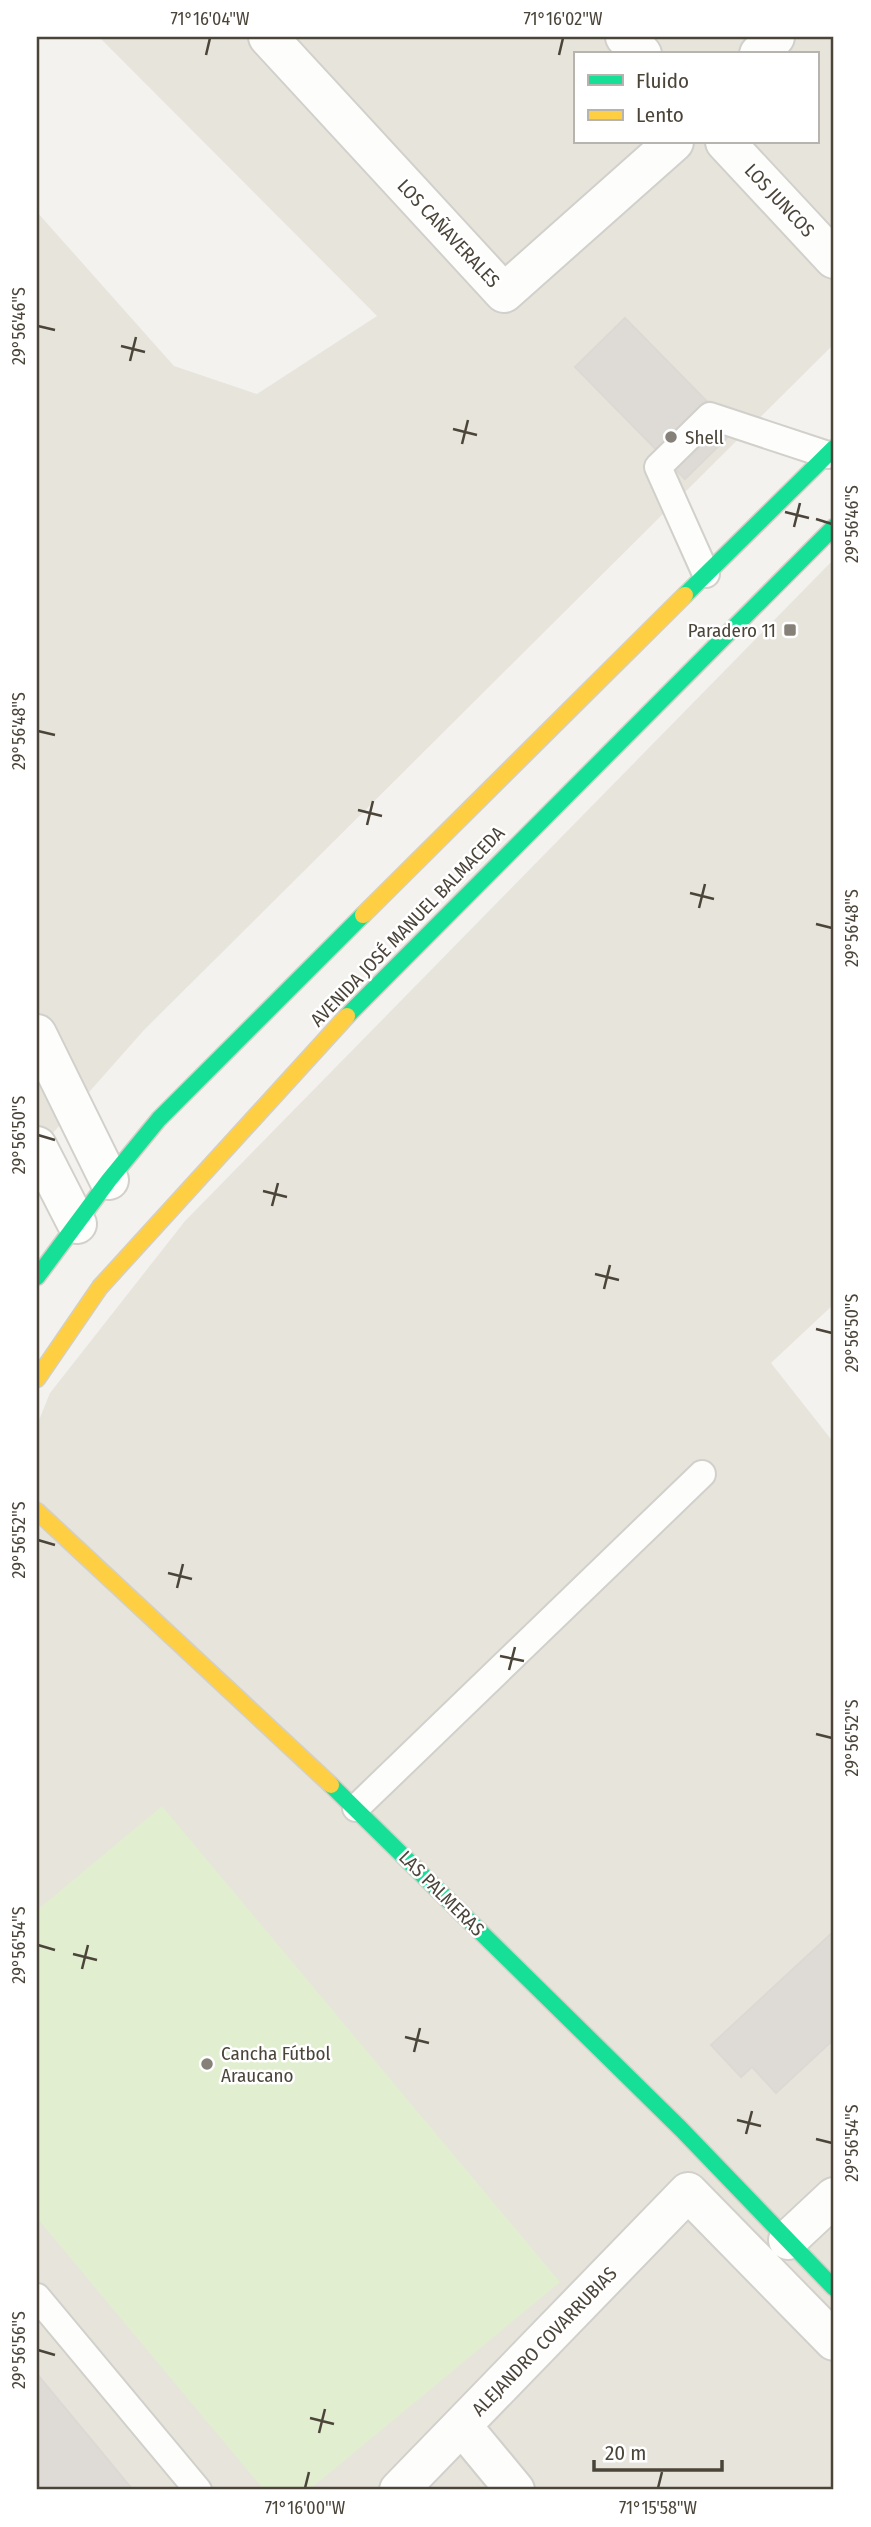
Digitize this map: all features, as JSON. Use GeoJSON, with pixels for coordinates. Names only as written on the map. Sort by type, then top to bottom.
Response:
{"type":"FeatureCollection","features":[{"type":"Feature","properties":{"kind":"main road","name":"AVENIDA JOSÉ MANUEL BALMACEDA"},"geometry":{"type":"LineString","coordinates":[[37,1278],[109,1180],[159,1119],[555,722],[831,452]]}},
{"type":"Feature","properties":{"kind":"main road","name":"AVENIDA JOSÉ MANUEL BALMACEDA"},"geometry":{"type":"LineString","coordinates":[[37,1379],[100,1287],[375,986],[834,527]]}},
{"type":"Feature","properties":{"kind":"main road","name":"LAS PALMERAS"},"geometry":{"type":"LineString","coordinates":[[37,1511],[356,1808],[671,2119],[834,2288]]}},
{"type":"Feature","properties":{"kind":"street","name":"LOS CAÑAVERALES"},"geometry":{"type":"LineString","coordinates":[[268,37],[504,293],[672,144]]}},
{"type":"Feature","properties":{"kind":"street"},"geometry":{"type":"LineString","coordinates":[[625,37],[640,52]]}},
{"type":"Feature","properties":{"kind":"street"},"geometry":{"type":"LineString","coordinates":[[761,52],[775,37]]}},
{"type":"Feature","properties":{"kind":"street","name":"LOS JUNCOS"},"geometry":{"type":"LineString","coordinates":[[727,144],[834,259]]}},
{"type":"Feature","properties":{"kind":"street"},"geometry":{"type":"LineString","coordinates":[[37,1034],[109,1180]]}},
{"type":"Feature","properties":{"kind":"street"},"geometry":{"type":"LineString","coordinates":[[37,1146],[77,1224]]}},
{"type":"Feature","properties":{"kind":"street","name":"ALEJANDRO COVARRUBIAS"},"geometry":{"type":"LineString","coordinates":[[399,2490],[688,2192],[834,2341]]}},
{"type":"Feature","properties":{"kind":"street"},"geometry":{"type":"LineString","coordinates":[[788,2240],[834,2197]]}},
{"type":"Feature","properties":{"kind":"street"},"geometry":{"type":"LineString","coordinates":[[462,2426],[515,2490]]}},
{"type":"Feature","properties":{"kind":"lane"},"geometry":{"type":"LineString","coordinates":[[706,574],[657,467],[710,416],[831,452]]}},
{"type":"Feature","properties":{"kind":"lane"},"geometry":{"type":"LineString","coordinates":[[356,1808],[702,1474]]}},
{"type":"Feature","properties":{"kind":"lane"},"geometry":{"type":"LineString","coordinates":[[37,2297],[198,2490]]}},
{"type":"Feature","properties":{"kind":"shaded area"},"geometry":{"type":"Polygon","coordinates":[[[99,37],[834,37],[834,344],[144,1030],[37,1151],[37,212],[174,366],[257,394],[377,316],[99,37]]]}},
{"type":"Feature","properties":{"kind":"shaded area"},"geometry":{"type":"Polygon","coordinates":[[[834,559],[834,1304],[771,1363],[834,1443],[834,2490],[37,2490],[37,1425],[50,1393],[185,1221],[834,559]]]}},
{"type":"Feature","properties":{"kind":"green space","name":"Cancha Fútbol Araucano"},"geometry":{"type":"Polygon","coordinates":[[[162,1806],[560,2282],[309,2490],[264,2490],[37,2218],[37,1910],[162,1806]]]}},
{"type":"Feature","properties":{"kind":"building"},"geometry":{"type":"Polygon","coordinates":[[[625,318],[735,430],[685,479],[575,367],[625,318]]]}},
{"type":"Feature","properties":{"kind":"building"},"geometry":{"type":"Polygon","coordinates":[[[834,1931],[834,2039],[776,2093],[752,2067],[741,2077],[711,2045],[834,1931]]]}},
{"type":"Feature","properties":{"kind":"building"},"geometry":{"type":"Polygon","coordinates":[[[37,2374],[133,2490],[37,2490],[37,2374]]]}},
{"type":"Feature","properties":{"kind":"traffic: fast"},"geometry":{"type":"LineString","coordinates":[[685,595],[834,448]]}},
{"type":"Feature","properties":{"kind":"traffic: fast"},"geometry":{"type":"LineString","coordinates":[[347,1016],[834,527]]}},
{"type":"Feature","properties":{"kind":"traffic: fast"},"geometry":{"type":"LineString","coordinates":[[37,1277],[109,1180],[159,1119],[363,915]]}},
{"type":"Feature","properties":{"kind":"traffic: fast"},"geometry":{"type":"LineString","coordinates":[[331,1785],[681,2129],[834,2288]]}},
{"type":"Feature","properties":{"kind":"traffic: slow"},"geometry":{"type":"LineString","coordinates":[[363,915],[685,595]]}},
{"type":"Feature","properties":{"kind":"traffic: slow"},"geometry":{"type":"LineString","coordinates":[[37,1379],[100,1287],[347,1016]]}},
{"type":"Feature","properties":{"kind":"traffic: slow"},"geometry":{"type":"LineString","coordinates":[[37,1511],[331,1785]]}},
{"type":"Feature","properties":{"kind":"place","name":"Shell"},"geometry":{"type":"Point","coordinates":[671,437]}},
{"type":"Feature","properties":{"kind":"place","name":"Paradero 11"},"geometry":{"type":"Point","coordinates":[790,630]}},
{"type":"Feature","properties":{"kind":"place","name":"Cancha Fútbol Araucano"},"geometry":{"type":"Point","coordinates":[207,2064]}}]}
